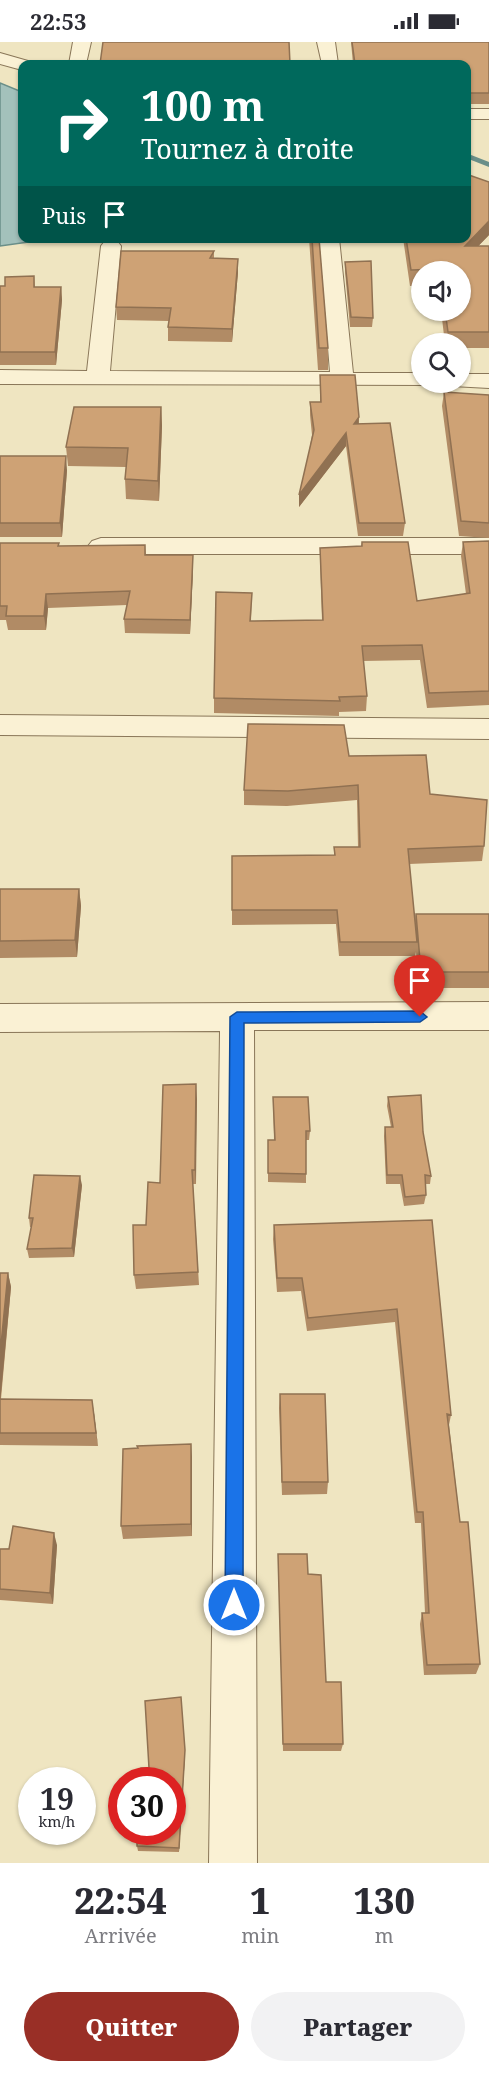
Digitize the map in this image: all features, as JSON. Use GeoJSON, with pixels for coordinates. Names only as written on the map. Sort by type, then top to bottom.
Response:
{"type":"FeatureCollection","features":[{"type":"Feature","properties":{"kind":"street"},"geometry":{"type":"LineString","coordinates":[[79,60],[82,42]]}},
{"type":"Feature","properties":{"kind":"street"},"geometry":{"type":"LineString","coordinates":[[326,42],[329,60]]}},
{"type":"Feature","properties":{"kind":"street"},"geometry":{"type":"LineString","coordinates":[[0,58],[18,64]]}},
{"type":"Feature","properties":{"kind":"street"},"geometry":{"type":"LineString","coordinates":[[471,114],[489,114]]}},
{"type":"Feature","properties":{"kind":"street"},"geometry":{"type":"LineString","coordinates":[[329,243],[342,379]]}},
{"type":"Feature","properties":{"kind":"street"},"geometry":{"type":"LineString","coordinates":[[98,377],[111,246]]}},
{"type":"Feature","properties":{"kind":"street"},"geometry":{"type":"LineString","coordinates":[[0,377],[411,380]]}},
{"type":"Feature","properties":{"kind":"street"},"geometry":{"type":"LineString","coordinates":[[471,381],[489,381]]}},
{"type":"Feature","properties":{"kind":"street"},"geometry":{"type":"LineString","coordinates":[[72,546],[489,546]]}},
{"type":"Feature","properties":{"kind":"street"},"geometry":{"type":"LineString","coordinates":[[0,725],[489,729]]}},
{"type":"Feature","properties":{"kind":"street"},"geometry":{"type":"LineString","coordinates":[[0,1018],[489,1016]]}},
{"type":"Feature","properties":{"kind":"street"},"geometry":{"type":"LineString","coordinates":[[233,1863],[237,1017]]}},
{"type":"Feature","properties":{"kind":"water"},"geometry":{"type":"Polygon","coordinates":[[[0,83],[18,90],[18,243],[21,243],[0,246],[0,83]]]}},
{"type":"Feature","properties":{"kind":"building"},"geometry":{"type":"Polygon","coordinates":[[[103,42],[289,42],[290,60],[101,60],[103,42]]]}},
{"type":"Feature","properties":{"kind":"building"},"geometry":{"type":"Polygon","coordinates":[[[352,42],[489,42],[489,93],[471,93],[471,60],[354,60],[352,42]]]}},
{"type":"Feature","properties":{"kind":"building"},"geometry":{"type":"Polygon","coordinates":[[[471,176],[489,182],[489,221],[471,240],[471,176]]]}},
{"type":"Feature","properties":{"kind":"building"},"geometry":{"type":"Polygon","coordinates":[[[312,243],[319,243],[328,348],[319,348],[312,243]]]}},
{"type":"Feature","properties":{"kind":"building"},"geometry":{"type":"Polygon","coordinates":[[[407,243],[468,243],[465,246],[489,246],[489,332],[448,332],[446,321],[471,321],[471,261],[411,261],[411,270],[407,243]]]}},
{"type":"Feature","properties":{"kind":"building"},"geometry":{"type":"Polygon","coordinates":[[[121,251],[214,251],[210,258],[238,259],[232,329],[168,327],[171,308],[116,307],[121,251]]]}},
{"type":"Feature","properties":{"kind":"building"},"geometry":{"type":"Polygon","coordinates":[[[371,261],[373,318],[351,317],[345,262],[371,261]]]}},
{"type":"Feature","properties":{"kind":"building"},"geometry":{"type":"Polygon","coordinates":[[[34,276],[34,287],[61,287],[55,352],[0,352],[0,286],[5,286],[5,277],[34,276]]]}},
{"type":"Feature","properties":{"kind":"building"},"geometry":{"type":"Polygon","coordinates":[[[320,375],[355,375],[359,417],[354,424],[390,423],[405,523],[359,523],[346,433],[299,495],[314,430],[310,402],[321,402],[320,375]]]}},
{"type":"Feature","properties":{"kind":"building"},"geometry":{"type":"Polygon","coordinates":[[[444,393],[489,395],[489,523],[461,521],[444,393]]]}},
{"type":"Feature","properties":{"kind":"building"},"geometry":{"type":"Polygon","coordinates":[[[74,407],[161,407],[158,481],[125,479],[128,448],[66,447],[74,407]]]}},
{"type":"Feature","properties":{"kind":"building"},"geometry":{"type":"Polygon","coordinates":[[[0,456],[66,456],[60,523],[0,523],[0,456]]]}},
{"type":"Feature","properties":{"kind":"building"},"geometry":{"type":"Polygon","coordinates":[[[489,541],[489,691],[429,693],[422,645],[362,646],[367,696],[339,697],[340,701],[214,698],[216,592],[252,593],[250,621],[323,620],[320,548],[362,546],[362,542],[408,542],[417,601],[470,593],[463,542],[489,541]]]}},
{"type":"Feature","properties":{"kind":"building"},"geometry":{"type":"Polygon","coordinates":[[[0,543],[59,543],[58,546],[145,545],[145,555],[193,555],[190,620],[124,619],[130,591],[46,594],[44,616],[6,616],[7,606],[0,606],[0,543]]]}},
{"type":"Feature","properties":{"kind":"building"},"geometry":{"type":"Polygon","coordinates":[[[248,724],[344,725],[349,756],[426,755],[430,794],[487,800],[484,846],[408,849],[417,942],[340,942],[337,910],[232,910],[232,856],[335,855],[334,847],[360,847],[358,785],[288,791],[244,790],[248,724]]]}},
{"type":"Feature","properties":{"kind":"building"},"geometry":{"type":"Polygon","coordinates":[[[0,889],[79,889],[75,940],[0,941],[0,889]]]}},
{"type":"Feature","properties":{"kind":"building"},"geometry":{"type":"Polygon","coordinates":[[[416,914],[489,914],[489,972],[421,972],[416,914]]]}},
{"type":"Feature","properties":{"kind":"building"},"geometry":{"type":"Polygon","coordinates":[[[196,1084],[195,1170],[192,1170],[198,1272],[134,1275],[133,1225],[146,1225],[148,1182],[160,1183],[163,1085],[196,1084]]]}},
{"type":"Feature","properties":{"kind":"building"},"geometry":{"type":"Polygon","coordinates":[[[421,1095],[423,1132],[431,1176],[425,1175],[426,1195],[405,1197],[402,1175],[387,1175],[385,1127],[393,1127],[388,1097],[421,1095]]]}},
{"type":"Feature","properties":{"kind":"building"},"geometry":{"type":"Polygon","coordinates":[[[273,1097],[308,1097],[310,1131],[306,1131],[306,1174],[268,1173],[268,1140],[275,1140],[273,1097]]]}},
{"type":"Feature","properties":{"kind":"building"},"geometry":{"type":"Polygon","coordinates":[[[34,1175],[80,1176],[72,1248],[27,1249],[33,1218],[29,1218],[34,1175]]]}},
{"type":"Feature","properties":{"kind":"building"},"geometry":{"type":"Polygon","coordinates":[[[432,1220],[451,1415],[447,1414],[460,1522],[468,1522],[480,1664],[427,1665],[422,1613],[429,1613],[423,1512],[417,1512],[397,1309],[308,1318],[302,1278],[277,1278],[274,1225],[432,1220]]]}},
{"type":"Feature","properties":{"kind":"building"},"geometry":{"type":"Polygon","coordinates":[[[0,1273],[8,1273],[0,1355],[0,1273]]]}},
{"type":"Feature","properties":{"kind":"building"},"geometry":{"type":"Polygon","coordinates":[[[280,1394],[325,1394],[328,1482],[282,1482],[280,1394]]]}},
{"type":"Feature","properties":{"kind":"building"},"geometry":{"type":"Polygon","coordinates":[[[0,1399],[92,1400],[96,1433],[0,1433],[0,1399]]]}},
{"type":"Feature","properties":{"kind":"building"},"geometry":{"type":"Polygon","coordinates":[[[191,1444],[191,1524],[121,1526],[123,1449],[138,1448],[137,1446],[191,1444]]]}},
{"type":"Feature","properties":{"kind":"building"},"geometry":{"type":"Polygon","coordinates":[[[13,1526],[54,1533],[50,1593],[0,1589],[0,1549],[9,1549],[13,1526]]]}},
{"type":"Feature","properties":{"kind":"building"},"geometry":{"type":"Polygon","coordinates":[[[278,1554],[307,1554],[308,1574],[321,1575],[326,1682],[341,1682],[343,1744],[283,1744],[278,1554]]]}},
{"type":"Feature","properties":{"kind":"building"},"geometry":{"type":"Polygon","coordinates":[[[181,1697],[184,1767],[149,1767],[145,1701],[181,1697]]]}},
{"type":"Feature","properties":{"kind":"building"},"geometry":{"type":"Polygon","coordinates":[[[137,1845],[179,1845],[179,1848],[137,1845]]]}},
{"type":"Feature","properties":{"kind":"waterway"},"geometry":{"type":"LineString","coordinates":[[471,157],[489,165]]}},
{"type":"Feature","properties":{"kind":"route"},"geometry":{"type":"LineString","coordinates":[[234,1605],[237,1017],[420,1017]]}}]}
